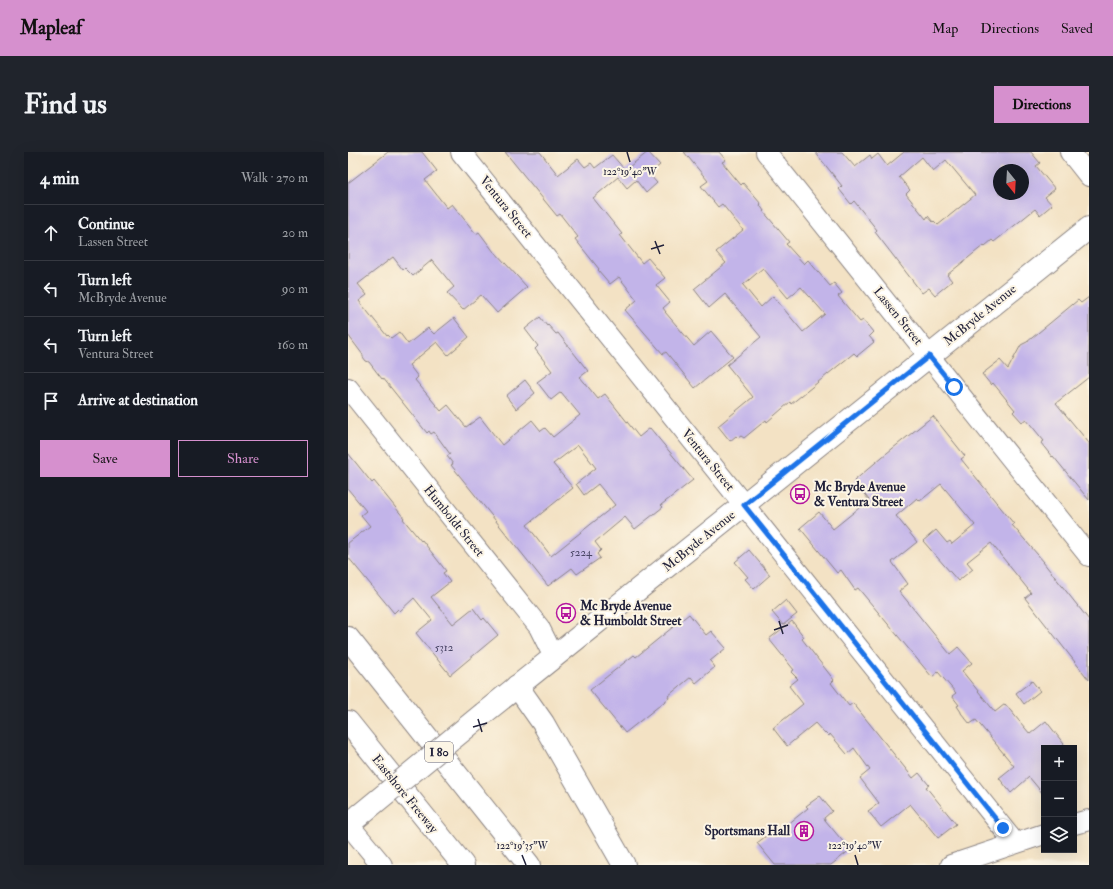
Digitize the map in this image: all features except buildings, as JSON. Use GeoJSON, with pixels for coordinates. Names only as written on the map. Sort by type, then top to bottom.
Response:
{"type":"FeatureCollection","features":[{"type":"Feature","properties":{"kind":"main road","name":"McBryde Avenue"},"geometry":{"type":"LineString","coordinates":[[351,822],[517,686],[1089,228]]}},
{"type":"Feature","properties":{"kind":"main road","name":"I 80"},"geometry":{"type":"LineString","coordinates":[[348,638],[529,865]]}},
{"type":"Feature","properties":{"kind":"main road"},"geometry":{"type":"LineString","coordinates":[[517,686],[543,723],[624,865]]}},
{"type":"Feature","properties":{"kind":"main road","name":"Eastshore Freeway"},"geometry":{"type":"LineString","coordinates":[[348,722],[463,865]]}},
{"type":"Feature","properties":{"kind":"street","name":"Ventura Street"},"geometry":{"type":"LineString","coordinates":[[461,152],[1015,843]]}},
{"type":"Feature","properties":{"kind":"street","name":"Lassen Street"},"geometry":{"type":"LineString","coordinates":[[766,152],[1089,556]]}},
{"type":"Feature","properties":{"kind":"street"},"geometry":{"type":"LineString","coordinates":[[1070,152],[1089,176]]}},
{"type":"Feature","properties":{"kind":"street","name":"Humboldt Street"},"geometry":{"type":"LineString","coordinates":[[348,388],[539,627],[554,657]]}},
{"type":"Feature","properties":{"kind":"street"},"geometry":{"type":"LineString","coordinates":[[1077,823],[1089,820]]}},
{"type":"Feature","properties":{"kind":"street"},"geometry":{"type":"LineString","coordinates":[[351,822],[382,865]]}},
{"type":"Feature","properties":{"kind":"street"},"geometry":{"type":"LineString","coordinates":[[951,865],[1041,835]]}},
{"type":"Feature","properties":{"kind":"place","name":"Mc Bryde Avenue & Ventura Street"},"geometry":{"type":"Point","coordinates":[800,494]}},
{"type":"Feature","properties":{"kind":"place","name":"Mc Bryde Avenue & Humboldt Street"},"geometry":{"type":"Point","coordinates":[566,613]}},
{"type":"Feature","properties":{"kind":"place","name":"Sportsmans Hall"},"geometry":{"type":"Point","coordinates":[804,831]}},
{"type":"Feature","properties":{"kind":"route"},"geometry":{"type":"LineString","coordinates":[[954,387],[929,356],[744,505],[1003,828]]}}]}
